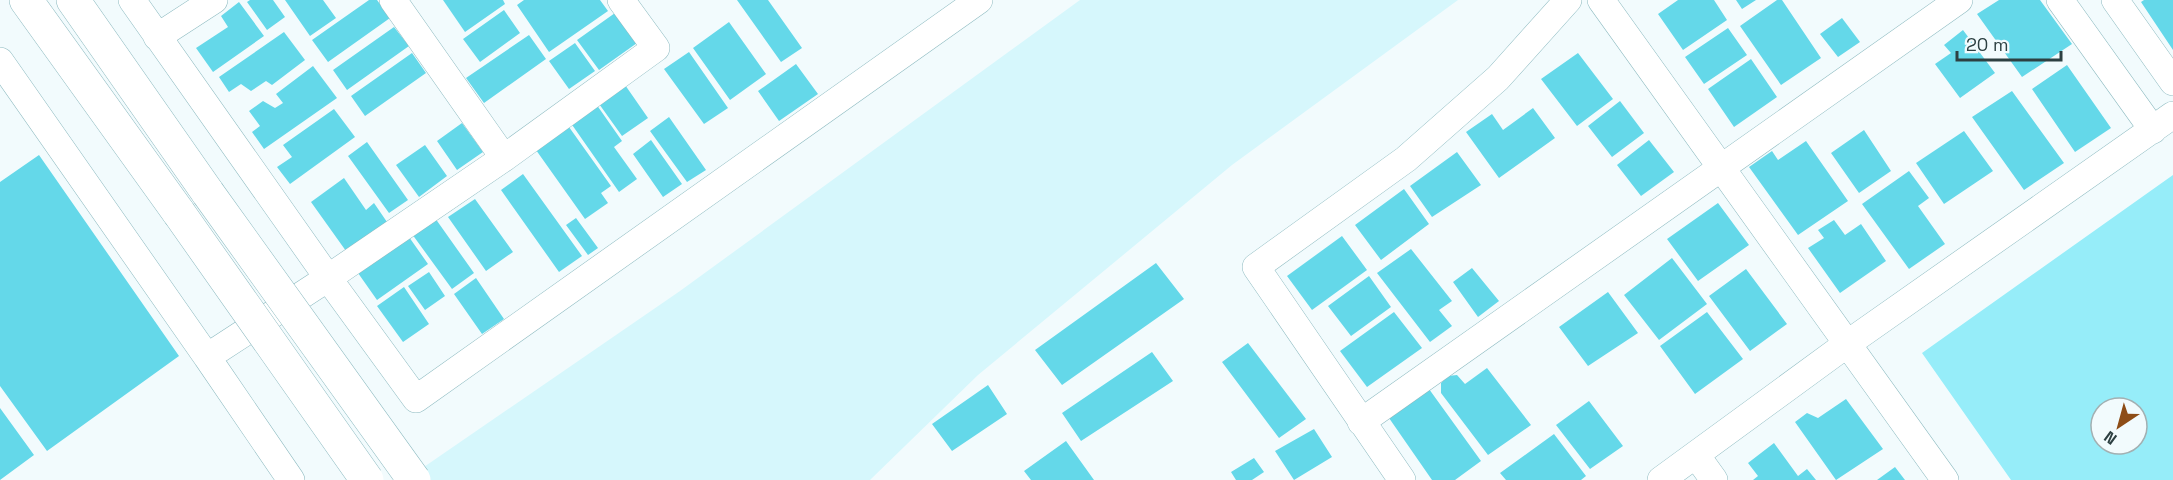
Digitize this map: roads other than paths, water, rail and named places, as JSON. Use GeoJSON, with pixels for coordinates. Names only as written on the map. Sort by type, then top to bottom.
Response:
{"type":"FeatureCollection","features":[{"type":"Feature","properties":{"kind":"street"},"geometry":{"type":"LineString","coordinates":[[26,0],[368,480]]}},
{"type":"Feature","properties":{"kind":"street"},"geometry":{"type":"LineString","coordinates":[[73,0],[414,480]]}},
{"type":"Feature","properties":{"kind":"street"},"geometry":{"type":"LineString","coordinates":[[132,0],[416,399],[979,0]]}},
{"type":"Feature","properties":{"kind":"street"},"geometry":{"type":"LineString","coordinates":[[157,37],[214,0]]}},
{"type":"Feature","properties":{"kind":"street"},"geometry":{"type":"LineString","coordinates":[[393,0],[504,158]]}},
{"type":"Feature","properties":{"kind":"street"},"geometry":{"type":"LineString","coordinates":[[207,357],[504,158],[656,48],[621,0]]}},
{"type":"Feature","properties":{"kind":"street"},"geometry":{"type":"LineString","coordinates":[[1402,480],[1256,267],[1406,159],[1498,78],[1568,0]]}},
{"type":"Feature","properties":{"kind":"street"},"geometry":{"type":"LineString","coordinates":[[1601,0],[1945,480]]}},
{"type":"Feature","properties":{"kind":"street"},"geometry":{"type":"LineString","coordinates":[[1361,422],[1959,0]]}},
{"type":"Feature","properties":{"kind":"street"},"geometry":{"type":"LineString","coordinates":[[1661,480],[1847,344],[2163,122],[2060,0]]}},
{"type":"Feature","properties":{"kind":"street"},"geometry":{"type":"LineString","coordinates":[[2115,0],[2173,82]]}},
{"type":"Feature","properties":{"kind":"street"},"geometry":{"type":"LineString","coordinates":[[0,61],[291,480]]}},
{"type":"Feature","properties":{"kind":"street"},"geometry":{"type":"LineString","coordinates":[[1696,455],[1714,480]]}},
{"type":"Feature","properties":{"kind":"water"},"geometry":{"type":"Polygon","coordinates":[[[2173,175],[2173,480],[2011,480],[1922,353],[2173,175]]]}}]}
